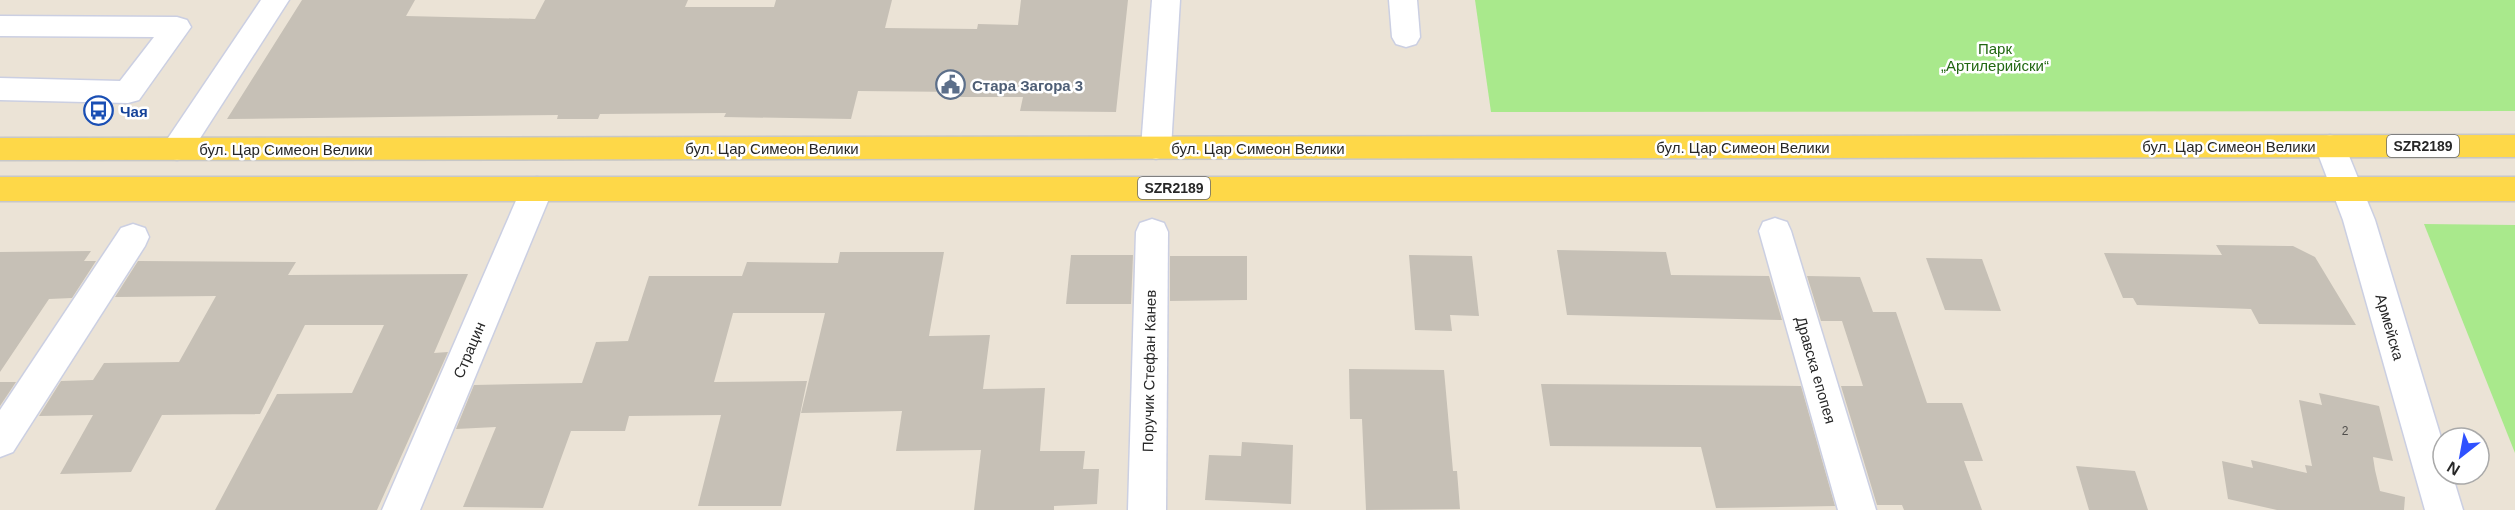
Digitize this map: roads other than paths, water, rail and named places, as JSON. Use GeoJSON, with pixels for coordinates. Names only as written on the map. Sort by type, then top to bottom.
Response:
{"type":"FeatureCollection","features":[{"type":"Feature","properties":{"kind":"main road","name":"бул. Цар Симеон Велики"},"geometry":{"type":"LineString","coordinates":[[0,149],[2515,147]]}},
{"type":"Feature","properties":{"kind":"main road","name":"SZR2189"},"geometry":{"type":"LineString","coordinates":[[0,189],[2515,189]]}},
{"type":"Feature","properties":{"kind":"street"},"geometry":{"type":"LineString","coordinates":[[177,148],[275,0]]}},
{"type":"Feature","properties":{"kind":"street"},"geometry":{"type":"LineString","coordinates":[[1156,148],[1166,0]]}},
{"type":"Feature","properties":{"kind":"street"},"geometry":{"type":"LineString","coordinates":[[1403,0],[1406,37]]}},
{"type":"Feature","properties":{"kind":"street"},"geometry":{"type":"LineString","coordinates":[[0,26],[177,27],[128,92],[0,89]]}},
{"type":"Feature","properties":{"kind":"street","name":"Армейска"},"geometry":{"type":"LineString","coordinates":[[2330,146],[2359,220],[2444,510]]}},
{"type":"Feature","properties":{"kind":"street","name":"Страцин"},"geometry":{"type":"LineString","coordinates":[[401,510],[537,189]]}},
{"type":"Feature","properties":{"kind":"street","name":"Дравска епопея"},"geometry":{"type":"LineString","coordinates":[[1775,231],[1857,510]]}},
{"type":"Feature","properties":{"kind":"street","name":"Поручик Стефан Канев"},"geometry":{"type":"LineString","coordinates":[[1147,510],[1152,232]]}},
{"type":"Feature","properties":{"kind":"street"},"geometry":{"type":"LineString","coordinates":[[0,441],[133,237]]}},
{"type":"Feature","properties":{"kind":"place","name":"Стара Загора 3"},"geometry":{"type":"Point","coordinates":[951,85]}},
{"type":"Feature","properties":{"kind":"place","name":"Чая"},"geometry":{"type":"Point","coordinates":[99,111]}},
{"type":"Feature","properties":{"kind":"park label","name":"Парк „Артилерийски“"},"geometry":{"type":"Point","coordinates":[1995,56]}}]}
